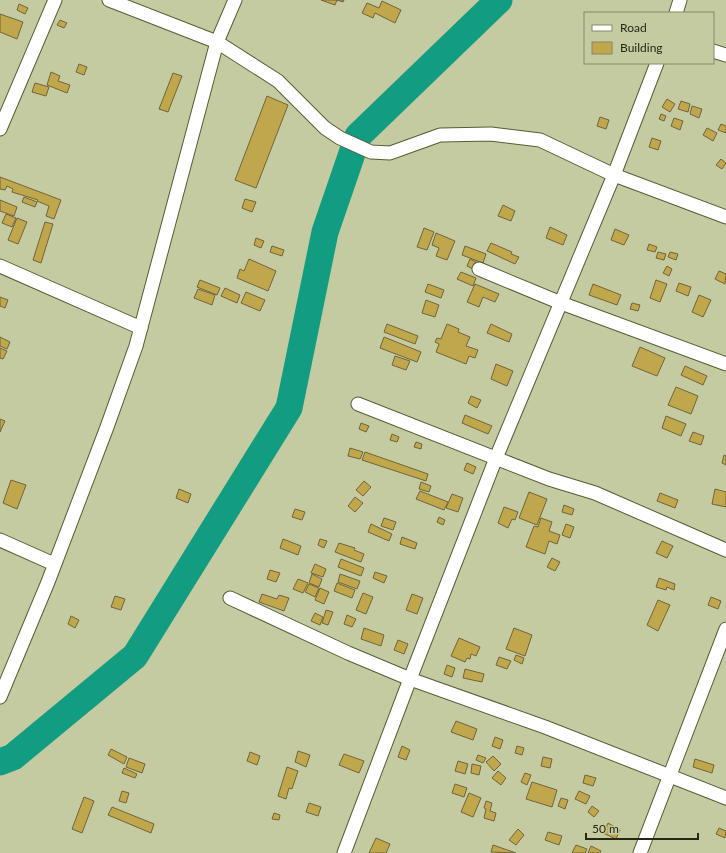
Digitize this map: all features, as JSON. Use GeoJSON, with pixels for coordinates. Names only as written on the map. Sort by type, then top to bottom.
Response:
{"type":"FeatureCollection","features":[{"type":"Feature","properties":{"kind":"street"},"geometry":{"type":"LineString","coordinates":[[0,129],[55,0]]}},
{"type":"Feature","properties":{"kind":"street"},"geometry":{"type":"LineString","coordinates":[[109,0],[217,42],[278,81],[325,128],[340,138],[371,152],[390,153],[440,135],[491,134],[540,140],[614,175],[726,217]]}},
{"type":"Feature","properties":{"kind":"street"},"geometry":{"type":"LineString","coordinates":[[0,697],[54,564],[107,427],[136,346],[217,42],[235,0]]}},
{"type":"Feature","properties":{"kind":"street"},"geometry":{"type":"LineString","coordinates":[[676,12],[680,0]]}},
{"type":"Feature","properties":{"kind":"street"},"geometry":{"type":"LineString","coordinates":[[714,51],[726,55]]}},
{"type":"Feature","properties":{"kind":"street"},"geometry":{"type":"LineString","coordinates":[[344,853],[496,458],[614,175],[656,64]]}},
{"type":"Feature","properties":{"kind":"street"},"geometry":{"type":"LineString","coordinates":[[0,266],[141,328]]}},
{"type":"Feature","properties":{"kind":"street"},"geometry":{"type":"LineString","coordinates":[[479,269],[561,303],[726,364]]}},
{"type":"Feature","properties":{"kind":"street"},"geometry":{"type":"LineString","coordinates":[[358,404],[549,479],[595,493],[726,550]]}},
{"type":"Feature","properties":{"kind":"street"},"geometry":{"type":"LineString","coordinates":[[0,540],[54,564]]}},
{"type":"Feature","properties":{"kind":"street"},"geometry":{"type":"LineString","coordinates":[[230,598],[348,653],[410,679],[545,727],[726,798]]}},
{"type":"Feature","properties":{"kind":"street"},"geometry":{"type":"LineString","coordinates":[[640,853],[726,629]]}},
{"type":"Feature","properties":{"kind":"building"},"geometry":{"type":"Polygon","coordinates":[[[321,0],[337,0],[335,5],[321,0]]]}},
{"type":"Feature","properties":{"kind":"building"},"geometry":{"type":"Polygon","coordinates":[[[382,1],[401,10],[395,23],[375,13],[373,18],[362,13],[367,3],[379,8],[382,1]]]}},
{"type":"Feature","properties":{"kind":"building"},"geometry":{"type":"Polygon","coordinates":[[[19,4],[28,8],[25,14],[17,10],[19,4]]]}},
{"type":"Feature","properties":{"kind":"building"},"geometry":{"type":"Polygon","coordinates":[[[0,14],[23,22],[17,39],[0,32],[0,14]]]}},
{"type":"Feature","properties":{"kind":"building"},"geometry":{"type":"Polygon","coordinates":[[[60,20],[67,23],[64,28],[57,25],[60,20]]]}},
{"type":"Feature","properties":{"kind":"building"},"geometry":{"type":"Polygon","coordinates":[[[79,64],[87,67],[84,75],[76,72],[79,64]]]}},
{"type":"Feature","properties":{"kind":"building"},"geometry":{"type":"Polygon","coordinates":[[[51,72],[60,76],[58,81],[70,85],[67,93],[47,85],[51,72]]]}},
{"type":"Feature","properties":{"kind":"building"},"geometry":{"type":"Polygon","coordinates":[[[173,73],[182,76],[168,112],[159,109],[173,73]]]}},
{"type":"Feature","properties":{"kind":"building"},"geometry":{"type":"Polygon","coordinates":[[[35,83],[49,87],[46,96],[32,92],[35,83]]]}},
{"type":"Feature","properties":{"kind":"building"},"geometry":{"type":"Polygon","coordinates":[[[267,96],[288,105],[256,188],[235,180],[267,96]]]}},
{"type":"Feature","properties":{"kind":"building"},"geometry":{"type":"Polygon","coordinates":[[[667,99],[675,104],[670,112],[662,107],[667,99]]]}},
{"type":"Feature","properties":{"kind":"building"},"geometry":{"type":"Polygon","coordinates":[[[681,101],[690,104],[688,112],[678,109],[681,101]]]}},
{"type":"Feature","properties":{"kind":"building"},"geometry":{"type":"Polygon","coordinates":[[[692,106],[702,109],[699,118],[690,114],[692,106]]]}},
{"type":"Feature","properties":{"kind":"building"},"geometry":{"type":"Polygon","coordinates":[[[661,114],[666,116],[664,121],[659,119],[661,114]]]}},
{"type":"Feature","properties":{"kind":"building"},"geometry":{"type":"Polygon","coordinates":[[[600,117],[609,120],[606,129],[597,126],[600,117]]]}},
{"type":"Feature","properties":{"kind":"building"},"geometry":{"type":"Polygon","coordinates":[[[674,118],[683,121],[680,130],[671,126],[674,118]]]}},
{"type":"Feature","properties":{"kind":"building"},"geometry":{"type":"Polygon","coordinates":[[[721,124],[726,126],[726,133],[718,130],[721,124]]]}},
{"type":"Feature","properties":{"kind":"building"},"geometry":{"type":"Polygon","coordinates":[[[707,128],[717,133],[713,141],[703,135],[707,128]]]}},
{"type":"Feature","properties":{"kind":"building"},"geometry":{"type":"Polygon","coordinates":[[[652,138],[661,141],[658,150],[649,147],[652,138]]]}},
{"type":"Feature","properties":{"kind":"building"},"geometry":{"type":"Polygon","coordinates":[[[721,159],[726,163],[722,169],[716,165],[721,159]]]}},
{"type":"Feature","properties":{"kind":"building"},"geometry":{"type":"Polygon","coordinates":[[[0,177],[61,200],[54,219],[46,216],[49,206],[37,201],[38,200],[12,192],[13,189],[7,186],[5,190],[0,189],[0,177]]]}},
{"type":"Feature","properties":{"kind":"building"},"geometry":{"type":"Polygon","coordinates":[[[24,197],[37,202],[35,207],[22,202],[24,197]]]}},
{"type":"Feature","properties":{"kind":"building"},"geometry":{"type":"Polygon","coordinates":[[[245,199],[256,202],[252,212],[242,208],[245,199]]]}},
{"type":"Feature","properties":{"kind":"building"},"geometry":{"type":"Polygon","coordinates":[[[0,200],[17,207],[14,216],[0,211],[0,200]]]}},
{"type":"Feature","properties":{"kind":"building"},"geometry":{"type":"Polygon","coordinates":[[[503,205],[515,211],[511,221],[498,216],[503,205]]]}},
{"type":"Feature","properties":{"kind":"building"},"geometry":{"type":"Polygon","coordinates":[[[6,214],[16,218],[12,227],[2,223],[6,214]]]}},
{"type":"Feature","properties":{"kind":"building"},"geometry":{"type":"Polygon","coordinates":[[[17,218],[27,222],[18,244],[8,240],[17,218]]]}},
{"type":"Feature","properties":{"kind":"building"},"geometry":{"type":"Polygon","coordinates":[[[45,222],[53,224],[41,263],[33,260],[45,222]]]}},
{"type":"Feature","properties":{"kind":"building"},"geometry":{"type":"Polygon","coordinates":[[[550,227],[567,235],[563,245],[546,238],[550,227]]]}},
{"type":"Feature","properties":{"kind":"building"},"geometry":{"type":"Polygon","coordinates":[[[424,228],[434,232],[427,250],[417,247],[424,228]]]}},
{"type":"Feature","properties":{"kind":"building"},"geometry":{"type":"Polygon","coordinates":[[[615,229],[629,235],[624,245],[611,240],[615,229]]]}},
{"type":"Feature","properties":{"kind":"building"},"geometry":{"type":"Polygon","coordinates":[[[436,233],[455,241],[447,260],[436,256],[439,248],[432,245],[436,233]]]}},
{"type":"Feature","properties":{"kind":"building"},"geometry":{"type":"Polygon","coordinates":[[[256,238],[264,241],[261,248],[254,245],[256,238]]]}},
{"type":"Feature","properties":{"kind":"building"},"geometry":{"type":"Polygon","coordinates":[[[491,243],[512,252],[511,254],[519,257],[515,264],[487,251],[491,243]]]}},
{"type":"Feature","properties":{"kind":"building"},"geometry":{"type":"Polygon","coordinates":[[[649,244],[657,247],[655,252],[647,250],[649,244]]]}},
{"type":"Feature","properties":{"kind":"building"},"geometry":{"type":"Polygon","coordinates":[[[272,246],[284,250],[282,256],[270,252],[272,246]]]}},
{"type":"Feature","properties":{"kind":"building"},"geometry":{"type":"Polygon","coordinates":[[[465,246],[486,254],[483,263],[462,255],[465,246]]]}},
{"type":"Feature","properties":{"kind":"building"},"geometry":{"type":"Polygon","coordinates":[[[658,252],[666,254],[664,260],[656,258],[658,252]]]}},
{"type":"Feature","properties":{"kind":"building"},"geometry":{"type":"Polygon","coordinates":[[[670,252],[678,254],[676,260],[668,257],[670,252]]]}},
{"type":"Feature","properties":{"kind":"building"},"geometry":{"type":"Polygon","coordinates":[[[249,259],[276,271],[268,291],[237,278],[240,269],[244,271],[249,259]]]}},
{"type":"Feature","properties":{"kind":"building"},"geometry":{"type":"Polygon","coordinates":[[[470,259],[480,264],[477,271],[467,266],[470,259]]]}},
{"type":"Feature","properties":{"kind":"building"},"geometry":{"type":"Polygon","coordinates":[[[667,266],[672,269],[669,276],[663,273],[667,266]]]}},
{"type":"Feature","properties":{"kind":"building"},"geometry":{"type":"Polygon","coordinates":[[[719,271],[726,274],[725,284],[715,279],[719,271]]]}},
{"type":"Feature","properties":{"kind":"building"},"geometry":{"type":"Polygon","coordinates":[[[461,272],[476,278],[473,286],[457,279],[461,272]]]}},
{"type":"Feature","properties":{"kind":"building"},"geometry":{"type":"Polygon","coordinates":[[[200,280],[220,288],[217,295],[197,287],[200,280]]]}},
{"type":"Feature","properties":{"kind":"building"},"geometry":{"type":"Polygon","coordinates":[[[656,280],[667,284],[660,302],[650,298],[656,280]]]}},
{"type":"Feature","properties":{"kind":"building"},"geometry":{"type":"Polygon","coordinates":[[[679,283],[691,287],[688,296],[676,291],[679,283]]]}},
{"type":"Feature","properties":{"kind":"building"},"geometry":{"type":"Polygon","coordinates":[[[428,284],[444,290],[441,298],[425,292],[428,284]]]}},
{"type":"Feature","properties":{"kind":"building"},"geometry":{"type":"Polygon","coordinates":[[[475,284],[499,294],[495,302],[483,297],[479,307],[467,302],[475,284]]]}},
{"type":"Feature","properties":{"kind":"building"},"geometry":{"type":"Polygon","coordinates":[[[593,284],[621,295],[617,305],[589,295],[593,284]]]}},
{"type":"Feature","properties":{"kind":"building"},"geometry":{"type":"Polygon","coordinates":[[[225,288],[240,295],[237,303],[221,296],[225,288]]]}},
{"type":"Feature","properties":{"kind":"building"},"geometry":{"type":"Polygon","coordinates":[[[198,289],[215,295],[212,305],[194,298],[198,289]]]}},
{"type":"Feature","properties":{"kind":"building"},"geometry":{"type":"Polygon","coordinates":[[[246,292],[265,300],[260,311],[241,303],[246,292]]]}},
{"type":"Feature","properties":{"kind":"building"},"geometry":{"type":"Polygon","coordinates":[[[699,295],[711,300],[703,317],[692,312],[699,295]]]}},
{"type":"Feature","properties":{"kind":"building"},"geometry":{"type":"Polygon","coordinates":[[[0,297],[8,300],[5,308],[0,306],[0,297]]]}},
{"type":"Feature","properties":{"kind":"building"},"geometry":{"type":"Polygon","coordinates":[[[426,300],[439,305],[435,317],[422,313],[426,300]]]}},
{"type":"Feature","properties":{"kind":"building"},"geometry":{"type":"Polygon","coordinates":[[[632,303],[640,305],[638,311],[630,309],[632,303]]]}},
{"type":"Feature","properties":{"kind":"building"},"geometry":{"type":"Polygon","coordinates":[[[387,324],[418,336],[415,344],[384,332],[387,324]]]}},
{"type":"Feature","properties":{"kind":"building"},"geometry":{"type":"Polygon","coordinates":[[[447,324],[459,329],[458,332],[470,337],[466,346],[478,350],[475,358],[469,356],[466,364],[436,352],[439,344],[435,342],[437,338],[441,339],[447,324]]]}},
{"type":"Feature","properties":{"kind":"building"},"geometry":{"type":"Polygon","coordinates":[[[491,324],[512,334],[509,342],[487,333],[491,324]]]}},
{"type":"Feature","properties":{"kind":"building"},"geometry":{"type":"Polygon","coordinates":[[[0,337],[10,342],[7,349],[0,346],[0,337]]]}},
{"type":"Feature","properties":{"kind":"building"},"geometry":{"type":"Polygon","coordinates":[[[384,337],[421,352],[417,362],[380,348],[384,337]]]}},
{"type":"Feature","properties":{"kind":"building"},"geometry":{"type":"Polygon","coordinates":[[[640,347],[665,358],[657,376],[632,366],[640,347]]]}},
{"type":"Feature","properties":{"kind":"building"},"geometry":{"type":"Polygon","coordinates":[[[0,348],[7,351],[3,359],[0,358],[0,348]]]}},
{"type":"Feature","properties":{"kind":"building"},"geometry":{"type":"Polygon","coordinates":[[[395,356],[410,361],[406,370],[392,365],[395,356]]]}},
{"type":"Feature","properties":{"kind":"building"},"geometry":{"type":"Polygon","coordinates":[[[496,364],[513,371],[507,386],[491,379],[496,364]]]}},
{"type":"Feature","properties":{"kind":"building"},"geometry":{"type":"Polygon","coordinates":[[[685,366],[707,376],[703,385],[681,375],[685,366]]]}},
{"type":"Feature","properties":{"kind":"building"},"geometry":{"type":"Polygon","coordinates":[[[676,387],[698,396],[691,414],[668,405],[676,387]]]}},
{"type":"Feature","properties":{"kind":"building"},"geometry":{"type":"Polygon","coordinates":[[[471,396],[481,400],[477,408],[468,403],[471,396]]]}},
{"type":"Feature","properties":{"kind":"building"},"geometry":{"type":"Polygon","coordinates":[[[465,415],[492,426],[488,434],[462,423],[465,415]]]}},
{"type":"Feature","properties":{"kind":"building"},"geometry":{"type":"Polygon","coordinates":[[[666,416],[686,424],[681,436],[662,428],[666,416]]]}},
{"type":"Feature","properties":{"kind":"building"},"geometry":{"type":"Polygon","coordinates":[[[0,419],[5,421],[0,432],[0,419]]]}},
{"type":"Feature","properties":{"kind":"building"},"geometry":{"type":"Polygon","coordinates":[[[361,423],[369,426],[366,432],[359,429],[361,423]]]}},
{"type":"Feature","properties":{"kind":"building"},"geometry":{"type":"Polygon","coordinates":[[[693,432],[704,436],[701,445],[689,441],[693,432]]]}},
{"type":"Feature","properties":{"kind":"building"},"geometry":{"type":"Polygon","coordinates":[[[392,434],[399,437],[397,442],[390,440],[392,434]]]}},
{"type":"Feature","properties":{"kind":"building"},"geometry":{"type":"Polygon","coordinates":[[[416,442],[422,444],[421,449],[414,447],[416,442]]]}},
{"type":"Feature","properties":{"kind":"building"},"geometry":{"type":"Polygon","coordinates":[[[350,448],[363,452],[360,459],[348,456],[350,448]]]}},
{"type":"Feature","properties":{"kind":"building"},"geometry":{"type":"Polygon","coordinates":[[[365,452],[428,474],[426,481],[362,460],[365,452]]]}},
{"type":"Feature","properties":{"kind":"building"},"geometry":{"type":"Polygon","coordinates":[[[724,455],[726,456],[726,465],[722,463],[724,455]]]}},
{"type":"Feature","properties":{"kind":"building"},"geometry":{"type":"Polygon","coordinates":[[[467,463],[476,467],[473,474],[464,470],[467,463]]]}},
{"type":"Feature","properties":{"kind":"building"},"geometry":{"type":"Polygon","coordinates":[[[11,480],[26,485],[17,509],[3,503],[11,480]]]}},
{"type":"Feature","properties":{"kind":"building"},"geometry":{"type":"Polygon","coordinates":[[[364,481],[371,487],[363,496],[356,490],[364,481]]]}},
{"type":"Feature","properties":{"kind":"building"},"geometry":{"type":"Polygon","coordinates":[[[421,482],[431,486],[429,492],[419,489],[421,482]]]}},
{"type":"Feature","properties":{"kind":"building"},"geometry":{"type":"Polygon","coordinates":[[[179,489],[191,494],[188,503],[176,498],[179,489]]]}},
{"type":"Feature","properties":{"kind":"building"},"geometry":{"type":"Polygon","coordinates":[[[715,489],[726,492],[726,507],[712,504],[715,489]]]}},
{"type":"Feature","properties":{"kind":"building"},"geometry":{"type":"Polygon","coordinates":[[[420,491],[448,502],[444,510],[416,499],[420,491]]]}},
{"type":"Feature","properties":{"kind":"building"},"geometry":{"type":"Polygon","coordinates":[[[529,492],[547,499],[537,525],[519,518],[529,492]]]}},
{"type":"Feature","properties":{"kind":"building"},"geometry":{"type":"Polygon","coordinates":[[[660,493],[678,500],[675,508],[657,501],[660,493]]]}},
{"type":"Feature","properties":{"kind":"building"},"geometry":{"type":"Polygon","coordinates":[[[452,494],[463,498],[458,512],[446,508],[452,494]]]}},
{"type":"Feature","properties":{"kind":"building"},"geometry":{"type":"Polygon","coordinates":[[[355,497],[363,503],[355,512],[348,506],[355,497]]]}},
{"type":"Feature","properties":{"kind":"building"},"geometry":{"type":"Polygon","coordinates":[[[564,505],[574,509],[572,515],[562,512],[564,505]]]}},
{"type":"Feature","properties":{"kind":"building"},"geometry":{"type":"Polygon","coordinates":[[[504,507],[518,512],[515,520],[512,519],[508,528],[498,523],[504,507]]]}},
{"type":"Feature","properties":{"kind":"building"},"geometry":{"type":"Polygon","coordinates":[[[295,509],[305,512],[302,520],[292,517],[295,509]]]}},
{"type":"Feature","properties":{"kind":"building"},"geometry":{"type":"Polygon","coordinates":[[[439,517],[445,520],[443,525],[437,522],[439,517]]]}},
{"type":"Feature","properties":{"kind":"building"},"geometry":{"type":"Polygon","coordinates":[[[384,518],[396,522],[393,530],[381,526],[384,518]]]}},
{"type":"Feature","properties":{"kind":"building"},"geometry":{"type":"Polygon","coordinates":[[[541,518],[552,522],[549,531],[560,535],[557,544],[549,541],[545,554],[526,547],[534,526],[538,527],[541,518]]]}},
{"type":"Feature","properties":{"kind":"building"},"geometry":{"type":"Polygon","coordinates":[[[371,524],[392,534],[389,541],[368,532],[371,524]]]}},
{"type":"Feature","properties":{"kind":"building"},"geometry":{"type":"Polygon","coordinates":[[[566,524],[574,527],[570,538],[562,535],[566,524]]]}},
{"type":"Feature","properties":{"kind":"building"},"geometry":{"type":"Polygon","coordinates":[[[402,537],[417,543],[415,549],[400,544],[402,537]]]}},
{"type":"Feature","properties":{"kind":"building"},"geometry":{"type":"Polygon","coordinates":[[[283,539],[301,546],[298,555],[280,548],[283,539]]]}},
{"type":"Feature","properties":{"kind":"building"},"geometry":{"type":"Polygon","coordinates":[[[320,539],[327,541],[324,548],[318,545],[320,539]]]}},
{"type":"Feature","properties":{"kind":"building"},"geometry":{"type":"Polygon","coordinates":[[[662,541],[673,546],[667,558],[656,553],[662,541]]]}},
{"type":"Feature","properties":{"kind":"building"},"geometry":{"type":"Polygon","coordinates":[[[339,543],[355,548],[354,550],[364,554],[361,562],[335,552],[339,543]]]}},
{"type":"Feature","properties":{"kind":"building"},"geometry":{"type":"Polygon","coordinates":[[[552,558],[560,562],[555,571],[547,567],[552,558]]]}},
{"type":"Feature","properties":{"kind":"building"},"geometry":{"type":"Polygon","coordinates":[[[341,559],[364,568],[361,576],[338,567],[341,559]]]}},
{"type":"Feature","properties":{"kind":"building"},"geometry":{"type":"Polygon","coordinates":[[[315,564],[326,569],[323,577],[311,573],[315,564]]]}},
{"type":"Feature","properties":{"kind":"building"},"geometry":{"type":"Polygon","coordinates":[[[270,570],[280,573],[276,582],[267,579],[270,570]]]}},
{"type":"Feature","properties":{"kind":"building"},"geometry":{"type":"Polygon","coordinates":[[[375,572],[387,576],[384,583],[373,578],[375,572]]]}},
{"type":"Feature","properties":{"kind":"building"},"geometry":{"type":"Polygon","coordinates":[[[312,574],[322,579],[319,587],[309,583],[312,574]]]}},
{"type":"Feature","properties":{"kind":"building"},"geometry":{"type":"Polygon","coordinates":[[[340,574],[360,581],[357,589],[338,582],[340,574]]]}},
{"type":"Feature","properties":{"kind":"building"},"geometry":{"type":"Polygon","coordinates":[[[659,578],[675,584],[674,590],[667,587],[666,590],[656,587],[659,578]]]}},
{"type":"Feature","properties":{"kind":"building"},"geometry":{"type":"Polygon","coordinates":[[[298,579],[308,583],[303,593],[293,589],[298,579]]]}},
{"type":"Feature","properties":{"kind":"building"},"geometry":{"type":"Polygon","coordinates":[[[337,583],[355,590],[352,598],[334,591],[337,583]]]}},
{"type":"Feature","properties":{"kind":"building"},"geometry":{"type":"Polygon","coordinates":[[[309,584],[319,588],[315,597],[305,592],[309,584]]]}},
{"type":"Feature","properties":{"kind":"building"},"geometry":{"type":"Polygon","coordinates":[[[320,588],[329,592],[324,604],[315,600],[320,588]]]}},
{"type":"Feature","properties":{"kind":"building"},"geometry":{"type":"Polygon","coordinates":[[[363,593],[373,597],[366,614],[356,610],[363,593]]]}},
{"type":"Feature","properties":{"kind":"building"},"geometry":{"type":"Polygon","coordinates":[[[262,594],[277,599],[279,595],[289,598],[284,611],[259,602],[262,594]]]}},
{"type":"Feature","properties":{"kind":"building"},"geometry":{"type":"Polygon","coordinates":[[[412,594],[423,598],[417,614],[406,610],[412,594]]]}},
{"type":"Feature","properties":{"kind":"building"},"geometry":{"type":"Polygon","coordinates":[[[115,596],[125,599],[121,610],[111,607],[115,596]]]}},
{"type":"Feature","properties":{"kind":"building"},"geometry":{"type":"Polygon","coordinates":[[[711,597],[721,601],[718,609],[708,605],[711,597]]]}},
{"type":"Feature","properties":{"kind":"building"},"geometry":{"type":"Polygon","coordinates":[[[658,600],[670,605],[658,631],[647,625],[658,600]]]}},
{"type":"Feature","properties":{"kind":"building"},"geometry":{"type":"Polygon","coordinates":[[[326,610],[333,612],[328,625],[322,623],[326,610]]]}},
{"type":"Feature","properties":{"kind":"building"},"geometry":{"type":"Polygon","coordinates":[[[315,613],[323,617],[320,625],[311,621],[315,613]]]}},
{"type":"Feature","properties":{"kind":"building"},"geometry":{"type":"Polygon","coordinates":[[[347,615],[356,619],[352,627],[344,624],[347,615]]]}},
{"type":"Feature","properties":{"kind":"building"},"geometry":{"type":"Polygon","coordinates":[[[71,616],[79,620],[75,628],[68,624],[71,616]]]}},
{"type":"Feature","properties":{"kind":"building"},"geometry":{"type":"Polygon","coordinates":[[[364,628],[384,635],[381,646],[361,639],[364,628]]]}},
{"type":"Feature","properties":{"kind":"building"},"geometry":{"type":"Polygon","coordinates":[[[514,628],[532,635],[525,656],[506,649],[514,628]]]}},
{"type":"Feature","properties":{"kind":"building"},"geometry":{"type":"Polygon","coordinates":[[[459,638],[480,647],[476,656],[471,654],[470,659],[467,658],[465,662],[451,656],[459,638]]]}},
{"type":"Feature","properties":{"kind":"building"},"geometry":{"type":"Polygon","coordinates":[[[398,640],[408,644],[404,654],[394,650],[398,640]]]}},
{"type":"Feature","properties":{"kind":"building"},"geometry":{"type":"Polygon","coordinates":[[[516,655],[524,658],[522,664],[514,660],[516,655]]]}},
{"type":"Feature","properties":{"kind":"building"},"geometry":{"type":"Polygon","coordinates":[[[499,657],[511,661],[507,669],[496,665],[499,657]]]}},
{"type":"Feature","properties":{"kind":"building"},"geometry":{"type":"Polygon","coordinates":[[[447,665],[455,668],[452,677],[444,674],[447,665]]]}},
{"type":"Feature","properties":{"kind":"building"},"geometry":{"type":"Polygon","coordinates":[[[465,669],[484,674],[482,682],[463,678],[465,669]]]}},
{"type":"Feature","properties":{"kind":"building"},"geometry":{"type":"Polygon","coordinates":[[[456,721],[477,729],[473,740],[451,732],[456,721]]]}},
{"type":"Feature","properties":{"kind":"building"},"geometry":{"type":"Polygon","coordinates":[[[495,737],[503,740],[500,749],[492,746],[495,737]]]}},
{"type":"Feature","properties":{"kind":"building"},"geometry":{"type":"Polygon","coordinates":[[[402,746],[410,750],[406,760],[398,757],[402,746]]]}},
{"type":"Feature","properties":{"kind":"building"},"geometry":{"type":"Polygon","coordinates":[[[517,746],[524,748],[522,755],[515,753],[517,746]]]}},
{"type":"Feature","properties":{"kind":"building"},"geometry":{"type":"Polygon","coordinates":[[[111,749],[127,757],[124,764],[108,755],[111,749]]]}},
{"type":"Feature","properties":{"kind":"building"},"geometry":{"type":"Polygon","coordinates":[[[298,751],[310,755],[306,767],[295,762],[298,751]]]}},
{"type":"Feature","properties":{"kind":"building"},"geometry":{"type":"Polygon","coordinates":[[[250,752],[260,756],[257,765],[247,761],[250,752]]]}},
{"type":"Feature","properties":{"kind":"building"},"geometry":{"type":"Polygon","coordinates":[[[344,754],[364,761],[359,773],[339,765],[344,754]]]}},
{"type":"Feature","properties":{"kind":"building"},"geometry":{"type":"Polygon","coordinates":[[[478,755],[486,758],[483,763],[476,760],[478,755]]]}},
{"type":"Feature","properties":{"kind":"building"},"geometry":{"type":"Polygon","coordinates":[[[493,756],[501,764],[494,771],[486,762],[493,756]]]}},
{"type":"Feature","properties":{"kind":"building"},"geometry":{"type":"Polygon","coordinates":[[[543,757],[552,759],[550,768],[541,766],[543,757]]]}},
{"type":"Feature","properties":{"kind":"building"},"geometry":{"type":"Polygon","coordinates":[[[129,758],[145,764],[142,773],[126,767],[129,758]]]}},
{"type":"Feature","properties":{"kind":"building"},"geometry":{"type":"Polygon","coordinates":[[[695,759],[714,765],[712,773],[693,767],[695,759]]]}},
{"type":"Feature","properties":{"kind":"building"},"geometry":{"type":"Polygon","coordinates":[[[458,761],[468,764],[465,774],[455,771],[458,761]]]}},
{"type":"Feature","properties":{"kind":"building"},"geometry":{"type":"Polygon","coordinates":[[[472,764],[481,766],[479,775],[471,773],[472,764]]]}},
{"type":"Feature","properties":{"kind":"building"},"geometry":{"type":"Polygon","coordinates":[[[287,767],[298,771],[292,789],[289,788],[286,799],[278,796],[287,767]]]}},
{"type":"Feature","properties":{"kind":"building"},"geometry":{"type":"Polygon","coordinates":[[[124,768],[137,774],[135,778],[122,773],[124,768]]]}},
{"type":"Feature","properties":{"kind":"building"},"geometry":{"type":"Polygon","coordinates":[[[498,771],[506,778],[501,785],[492,778],[498,771]]]}},
{"type":"Feature","properties":{"kind":"building"},"geometry":{"type":"Polygon","coordinates":[[[525,773],[531,775],[527,785],[521,782],[525,773]]]}},
{"type":"Feature","properties":{"kind":"building"},"geometry":{"type":"Polygon","coordinates":[[[585,775],[596,778],[593,786],[583,783],[585,775]]]}},
{"type":"Feature","properties":{"kind":"building"},"geometry":{"type":"Polygon","coordinates":[[[532,782],[557,790],[552,807],[526,799],[532,782]]]}},
{"type":"Feature","properties":{"kind":"building"},"geometry":{"type":"Polygon","coordinates":[[[455,784],[467,788],[464,797],[452,793],[455,784]]]}},
{"type":"Feature","properties":{"kind":"building"},"geometry":{"type":"Polygon","coordinates":[[[122,791],[129,793],[126,803],[119,801],[122,791]]]}},
{"type":"Feature","properties":{"kind":"building"},"geometry":{"type":"Polygon","coordinates":[[[579,791],[590,796],[586,804],[575,799],[579,791]]]}},
{"type":"Feature","properties":{"kind":"building"},"geometry":{"type":"Polygon","coordinates":[[[469,793],[481,798],[473,817],[461,812],[469,793]]]}},
{"type":"Feature","properties":{"kind":"building"},"geometry":{"type":"Polygon","coordinates":[[[84,797],[94,801],[82,833],[72,829],[84,797]]]}},
{"type":"Feature","properties":{"kind":"building"},"geometry":{"type":"Polygon","coordinates":[[[561,798],[568,800],[565,809],[558,806],[561,798]]]}},
{"type":"Feature","properties":{"kind":"building"},"geometry":{"type":"Polygon","coordinates":[[[486,801],[492,803],[490,811],[496,813],[494,821],[484,818],[486,801]]]}},
{"type":"Feature","properties":{"kind":"building"},"geometry":{"type":"Polygon","coordinates":[[[309,803],[321,807],[318,816],[306,812],[309,803]]]}},
{"type":"Feature","properties":{"kind":"building"},"geometry":{"type":"Polygon","coordinates":[[[592,806],[599,811],[594,817],[588,812],[592,806]]]}},
{"type":"Feature","properties":{"kind":"building"},"geometry":{"type":"Polygon","coordinates":[[[112,807],[154,824],[151,833],[108,815],[112,807]]]}},
{"type":"Feature","properties":{"kind":"building"},"geometry":{"type":"Polygon","coordinates":[[[274,813],[280,815],[279,820],[272,819],[274,813]]]}},
{"type":"Feature","properties":{"kind":"building"},"geometry":{"type":"Polygon","coordinates":[[[608,823],[620,830],[616,839],[603,833],[608,823]]]}},
{"type":"Feature","properties":{"kind":"building"},"geometry":{"type":"Polygon","coordinates":[[[719,828],[726,831],[725,838],[716,834],[719,828]]]}},
{"type":"Feature","properties":{"kind":"building"},"geometry":{"type":"Polygon","coordinates":[[[518,829],[524,835],[516,845],[509,840],[518,829]]]}},
{"type":"Feature","properties":{"kind":"building"},"geometry":{"type":"Polygon","coordinates":[[[548,832],[562,836],[559,845],[545,840],[548,832]]]}},
{"type":"Feature","properties":{"kind":"building"},"geometry":{"type":"Polygon","coordinates":[[[376,838],[390,844],[386,853],[369,853],[376,838]]]}},
{"type":"Feature","properties":{"kind":"building"},"geometry":{"type":"Polygon","coordinates":[[[493,845],[516,853],[491,852],[493,845]]]}},
{"type":"Feature","properties":{"kind":"building"},"geometry":{"type":"Polygon","coordinates":[[[576,845],[587,849],[585,853],[572,853],[576,845]]]}},
{"type":"Feature","properties":{"kind":"building"},"geometry":{"type":"Polygon","coordinates":[[[591,846],[601,851],[600,853],[588,853],[591,846]]]}},
{"type":"Feature","properties":{"kind":"waterway"},"geometry":{"type":"LineString","coordinates":[[0,762],[13,757],[135,656],[289,408],[325,232],[358,136],[499,0]]}}]}
